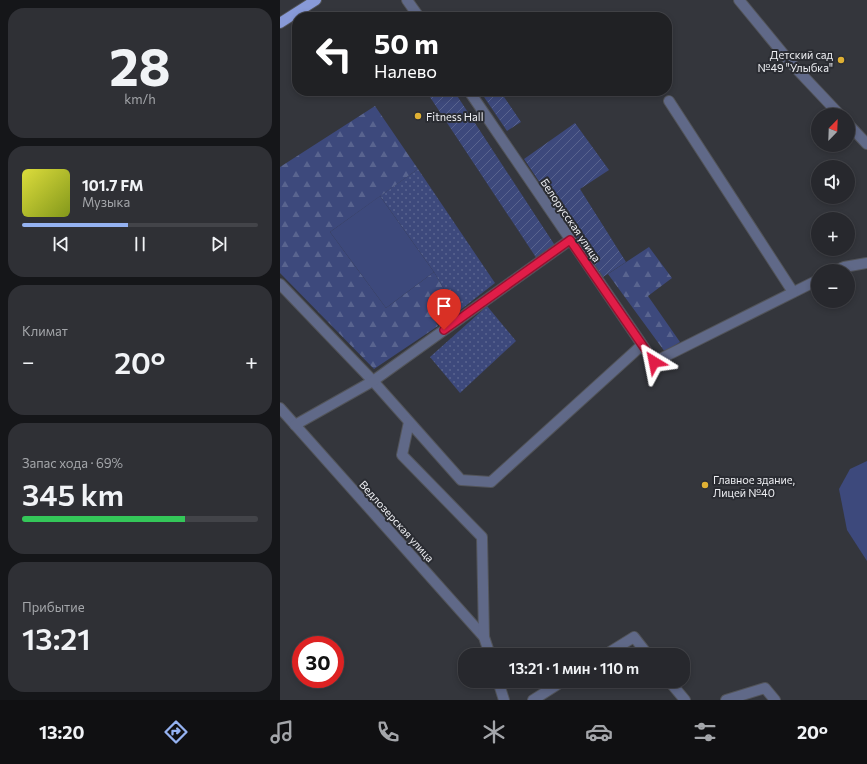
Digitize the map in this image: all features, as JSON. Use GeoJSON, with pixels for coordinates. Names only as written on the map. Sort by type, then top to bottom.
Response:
{"type":"FeatureCollection","features":[{"type":"Feature","properties":{"kind":"main road"},"geometry":{"type":"LineString","coordinates":[[297,12],[316,0]]}},
{"type":"Feature","properties":{"kind":"main road"},"geometry":{"type":"LineString","coordinates":[[280,23],[292,15]]}},
{"type":"Feature","properties":{"kind":"street"},"geometry":{"type":"LineString","coordinates":[[407,0],[415,12]]}},
{"type":"Feature","properties":{"kind":"street"},"geometry":{"type":"LineString","coordinates":[[739,0],[790,62],[833,108]]}},
{"type":"Feature","properties":{"kind":"street","name":"Белорусская улица"},"geometry":{"type":"LineString","coordinates":[[472,96],[654,362],[793,292]]}},
{"type":"Feature","properties":{"kind":"street"},"geometry":{"type":"LineString","coordinates":[[669,101],[793,292],[811,283]]}},
{"type":"Feature","properties":{"kind":"street"},"geometry":{"type":"LineString","coordinates":[[855,131],[867,144]]}},
{"type":"Feature","properties":{"kind":"street"},"geometry":{"type":"LineString","coordinates":[[295,425],[373,381],[570,240]]}},
{"type":"Feature","properties":{"kind":"street"},"geometry":{"type":"LineString","coordinates":[[855,265],[867,263]]}},
{"type":"Feature","properties":{"kind":"street"},"geometry":{"type":"LineString","coordinates":[[280,284],[373,381],[461,480],[491,482],[642,345]]}},
{"type":"Feature","properties":{"kind":"street","name":"Ведлозерская улица"},"geometry":{"type":"LineString","coordinates":[[280,408],[484,637],[488,648]]}},
{"type":"Feature","properties":{"kind":"street"},"geometry":{"type":"LineString","coordinates":[[409,422],[402,455],[482,537],[484,637]]}},
{"type":"Feature","properties":{"kind":"street"},"geometry":{"type":"LineString","coordinates":[[617,648],[634,638],[642,648]]}},
{"type":"Feature","properties":{"kind":"street"},"geometry":{"type":"LineString","coordinates":[[500,688],[504,700]]}},
{"type":"Feature","properties":{"kind":"street"},"geometry":{"type":"LineString","coordinates":[[533,700],[552,688]]}},
{"type":"Feature","properties":{"kind":"street"},"geometry":{"type":"LineString","coordinates":[[675,688],[685,700]]}},
{"type":"Feature","properties":{"kind":"street"},"geometry":{"type":"LineString","coordinates":[[726,700],[765,688],[775,700]]}},
{"type":"Feature","properties":{"kind":"green space"},"geometry":{"type":"Polygon","coordinates":[[[429,96],[457,96],[556,247],[537,259],[429,96]]]}},
{"type":"Feature","properties":{"kind":"green space"},"geometry":{"type":"Polygon","coordinates":[[[483,96],[503,96],[521,122],[507,131],[483,96]]]}},
{"type":"Feature","properties":{"kind":"green space"},"geometry":{"type":"Polygon","coordinates":[[[375,106],[418,169],[330,232],[386,308],[434,272],[450,299],[430,313],[438,326],[374,369],[280,273],[280,167],[375,106]]]}},
{"type":"Feature","properties":{"kind":"green space"},"geometry":{"type":"Polygon","coordinates":[[[575,123],[609,170],[580,189],[626,262],[603,277],[524,159],[575,123]]]}},
{"type":"Feature","properties":{"kind":"green space"},"geometry":{"type":"Polygon","coordinates":[[[418,169],[495,283],[459,311],[434,272],[380,196],[418,169]]]}},
{"type":"Feature","properties":{"kind":"green space"},"geometry":{"type":"Polygon","coordinates":[[[380,196],[434,272],[386,308],[330,232],[380,196]]]}},
{"type":"Feature","properties":{"kind":"green space"},"geometry":{"type":"Polygon","coordinates":[[[649,247],[672,278],[648,296],[680,342],[665,352],[608,274],[649,247]]]}},
{"type":"Feature","properties":{"kind":"green space"},"geometry":{"type":"Polygon","coordinates":[[[487,306],[516,341],[460,393],[430,357],[487,306]]]}},
{"type":"Feature","properties":{"kind":"green space"},"geometry":{"type":"Polygon","coordinates":[[[867,461],[867,561],[847,530],[839,489],[850,469],[867,461]]]}},
{"type":"Feature","properties":{"kind":"place","name":"Детский сад №49 \"Улыбка\""},"geometry":{"type":"Point","coordinates":[841,60]}},
{"type":"Feature","properties":{"kind":"place","name":"Fitness Hall"},"geometry":{"type":"Point","coordinates":[418,116]}},
{"type":"Feature","properties":{"kind":"place","name":"Главное здание, Лицей №40"},"geometry":{"type":"Point","coordinates":[705,485]}},
{"type":"Feature","properties":{"kind":"route"},"geometry":{"type":"LineString","coordinates":[[444,330],[570,240],[654,362]]}}]}
